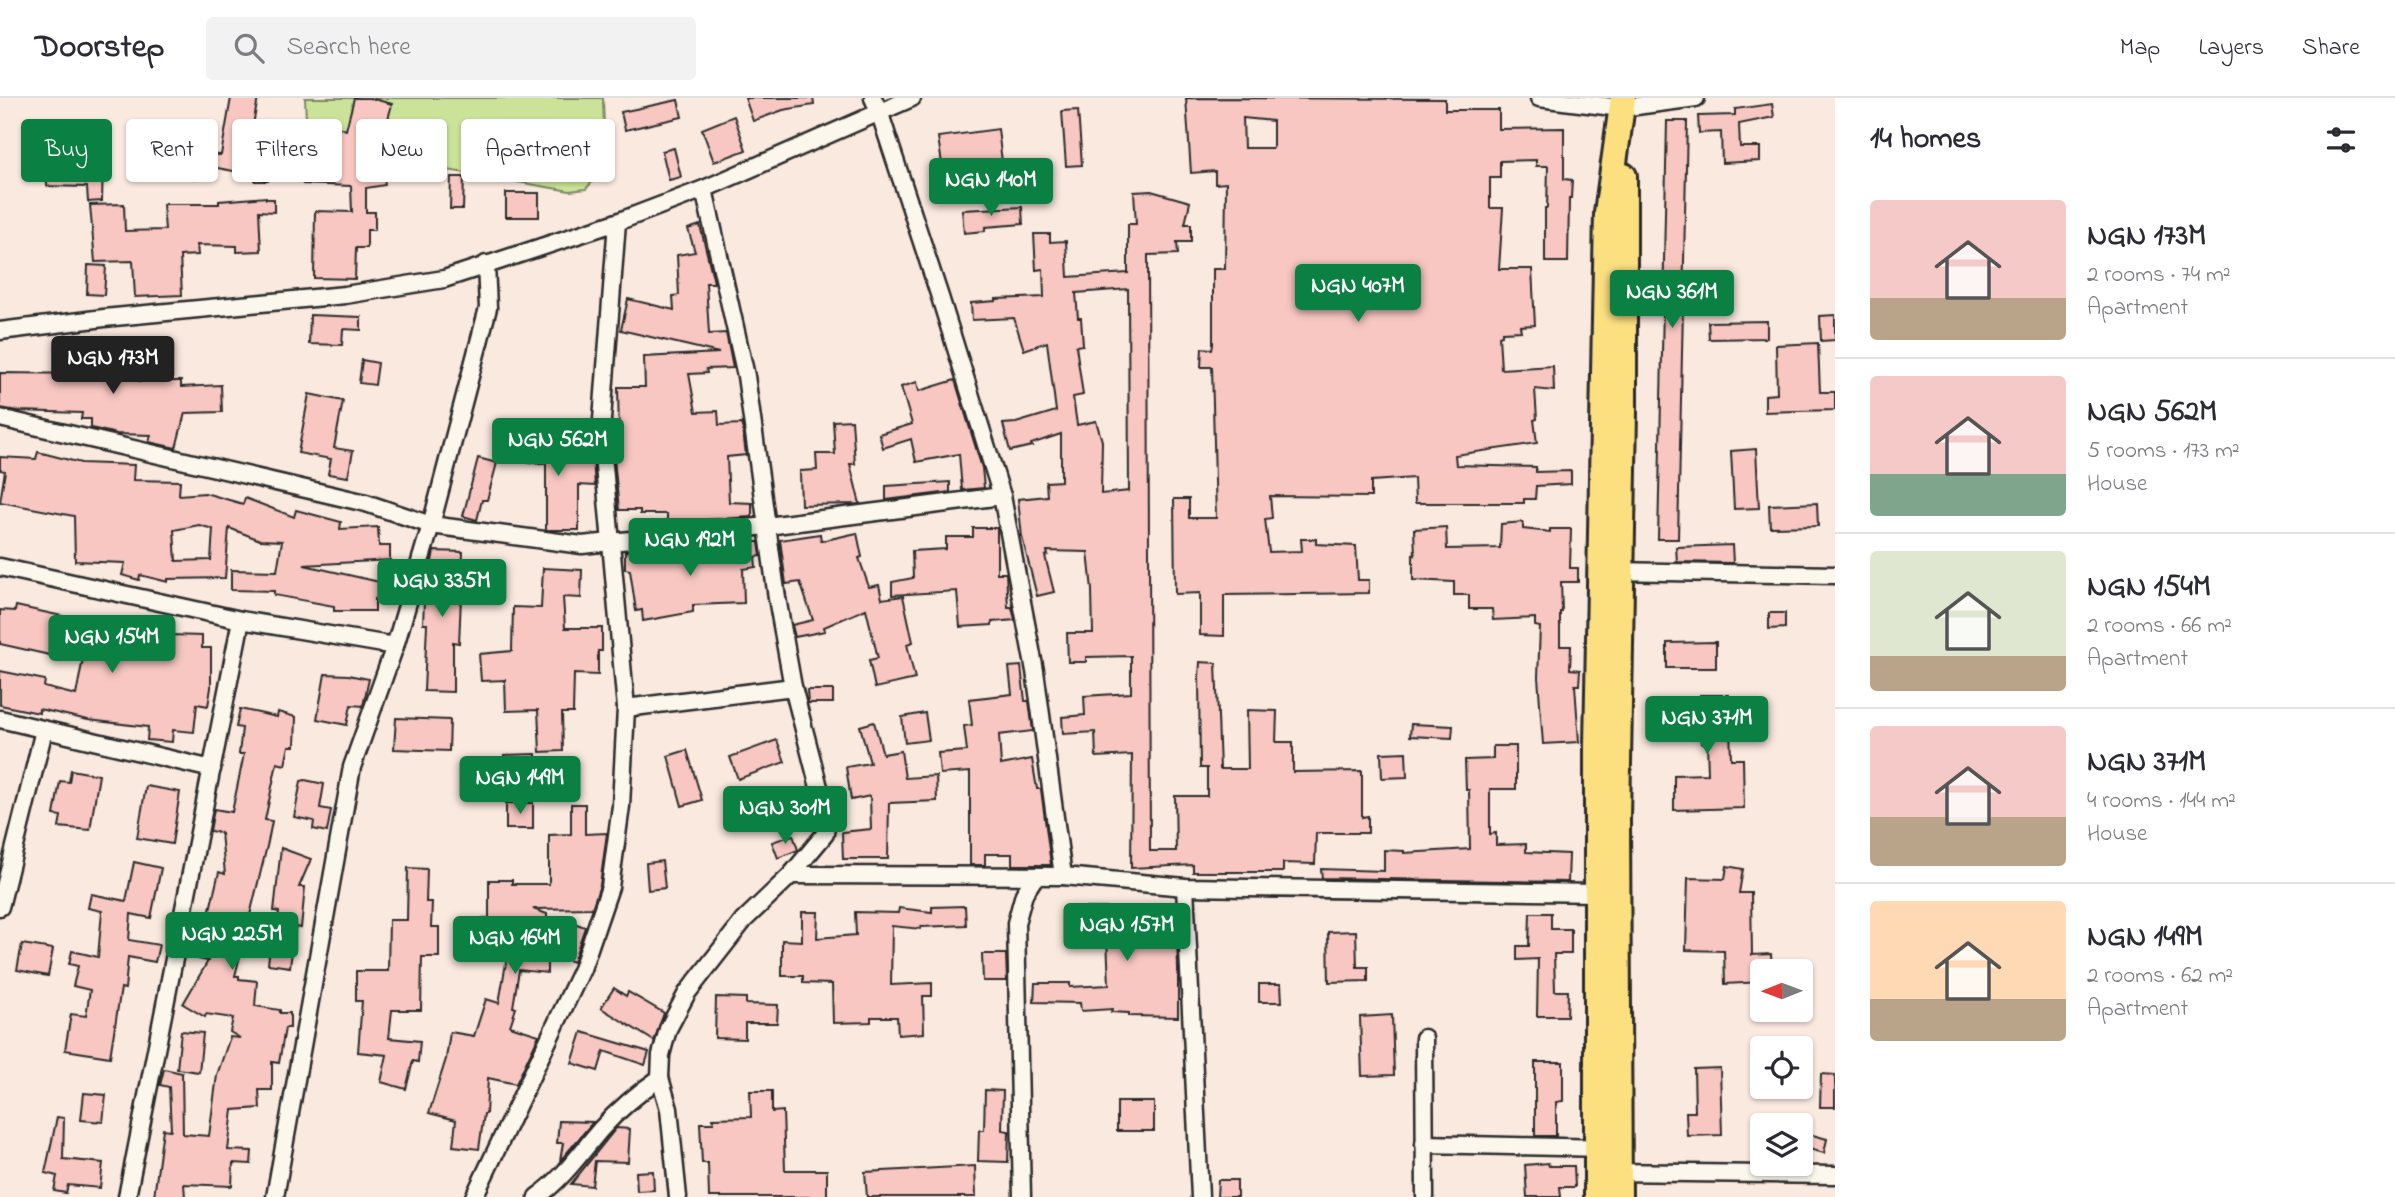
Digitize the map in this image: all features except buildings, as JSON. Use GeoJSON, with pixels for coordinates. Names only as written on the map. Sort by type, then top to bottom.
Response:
{"type":"FeatureCollection","features":[{"type":"Feature","properties":{"kind":"main road"},"geometry":{"type":"LineString","coordinates":[[1619,1197],[1608,1160],[1596,893],[1625,212],[1622,103]]}},
{"type":"Feature","properties":{"kind":"main road"},"geometry":{"type":"LineString","coordinates":[[1597,1197],[1608,1160],[1617,869],[1611,571]]}},
{"type":"Feature","properties":{"kind":"street"},"geometry":{"type":"LineString","coordinates":[[0,331],[405,287],[444,279],[617,222],[704,189],[876,104],[912,98]]}},
{"type":"Feature","properties":{"kind":"street"},"geometry":{"type":"LineString","coordinates":[[1539,98],[1622,103],[1696,98]]}},
{"type":"Feature","properties":{"kind":"street"},"geometry":{"type":"LineString","coordinates":[[876,104],[1002,496],[1035,671],[1063,876]]}},
{"type":"Feature","properties":{"kind":"street"},"geometry":{"type":"LineString","coordinates":[[678,1197],[669,1109],[660,1078],[661,1055],[668,1029],[687,993],[744,920],[791,875],[825,834],[827,818],[793,687],[746,376],[704,189]]}},
{"type":"Feature","properties":{"kind":"street"},"geometry":{"type":"LineString","coordinates":[[474,1197],[582,969],[610,887],[621,806],[626,708],[601,433],[617,222]]}},
{"type":"Feature","properties":{"kind":"street"},"geometry":{"type":"LineString","coordinates":[[275,1197],[352,767],[395,646],[431,525],[488,308],[486,264]]}},
{"type":"Feature","properties":{"kind":"street"},"geometry":{"type":"LineString","coordinates":[[0,418],[366,503],[431,525],[582,545],[767,526],[1002,496]]}},
{"type":"Feature","properties":{"kind":"street"},"geometry":{"type":"LineString","coordinates":[[0,567],[241,620],[395,646]]}},
{"type":"Feature","properties":{"kind":"street"},"geometry":{"type":"LineString","coordinates":[[1611,571],[1835,575]]}},
{"type":"Feature","properties":{"kind":"street"},"geometry":{"type":"LineString","coordinates":[[127,1197],[241,620]]}},
{"type":"Feature","properties":{"kind":"street"},"geometry":{"type":"LineString","coordinates":[[626,708],[793,687]]}},
{"type":"Feature","properties":{"kind":"street"},"geometry":{"type":"LineString","coordinates":[[0,719],[212,769]]}},
{"type":"Feature","properties":{"kind":"street"},"geometry":{"type":"LineString","coordinates":[[0,907],[44,730]]}},
{"type":"Feature","properties":{"kind":"street"},"geometry":{"type":"LineString","coordinates":[[791,875],[1063,876],[1185,887],[1596,893]]}},
{"type":"Feature","properties":{"kind":"street"},"geometry":{"type":"LineString","coordinates":[[1021,1197],[1016,923],[1024,894],[1035,877]]}},
{"type":"Feature","properties":{"kind":"street"},"geometry":{"type":"LineString","coordinates":[[1185,887],[1200,1197]]}},
{"type":"Feature","properties":{"kind":"street"},"geometry":{"type":"LineString","coordinates":[[1424,1038],[1425,1197]]}},
{"type":"Feature","properties":{"kind":"street"},"geometry":{"type":"LineString","coordinates":[[537,1197],[563,1174],[634,1096],[660,1078]]}},
{"type":"Feature","properties":{"kind":"street"},"geometry":{"type":"LineString","coordinates":[[1424,1144],[1608,1160],[1835,1175]]}},
{"type":"Feature","properties":{"kind":"green space"},"geometry":{"type":"Polygon","coordinates":[[[305,98],[603,98],[604,119],[461,119],[461,172],[447,170],[447,119],[356,119],[356,136],[342,134],[342,119],[306,119],[305,98]]]}},
{"type":"Feature","properties":{"kind":"green space"},"geometry":{"type":"Polygon","coordinates":[[[518,182],[592,182],[586,189],[570,191],[518,182]]]}}]}
